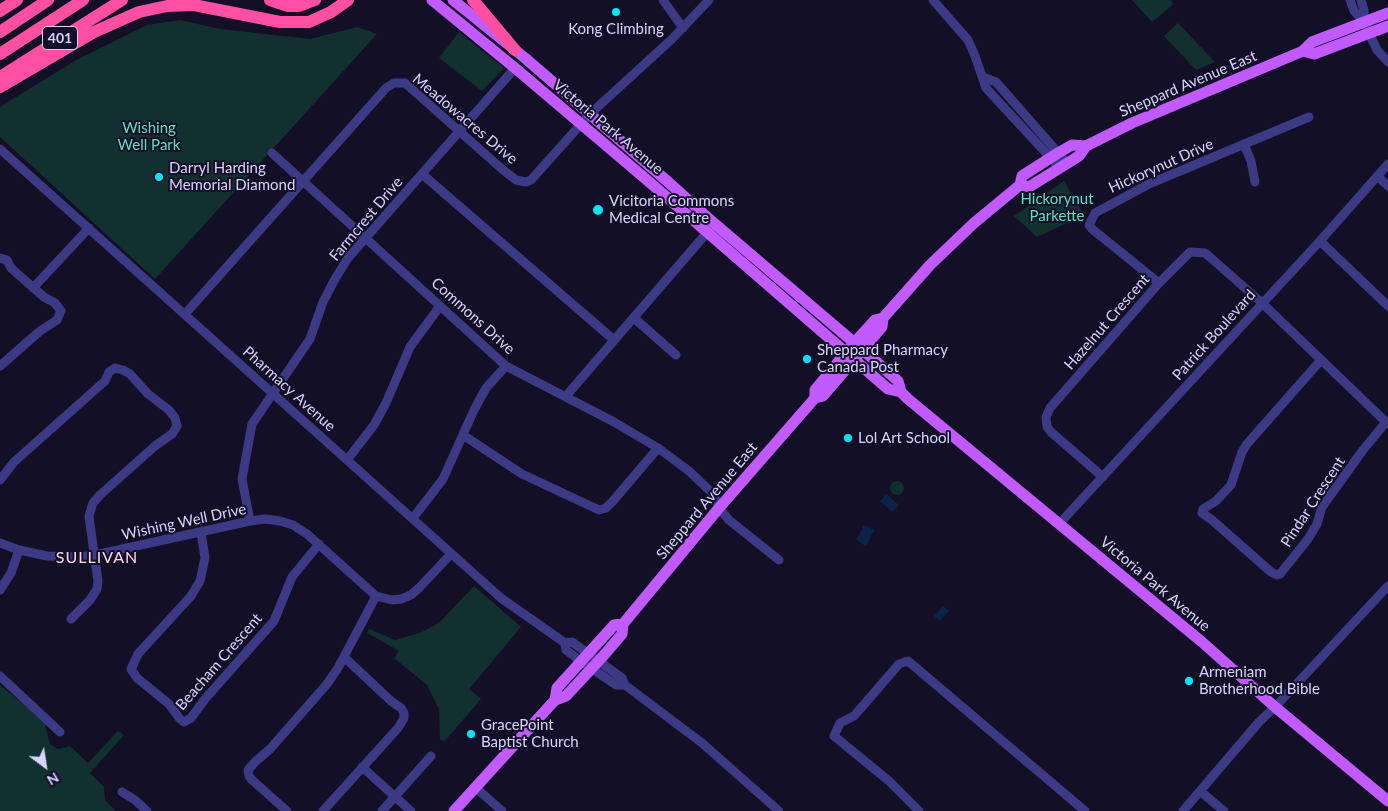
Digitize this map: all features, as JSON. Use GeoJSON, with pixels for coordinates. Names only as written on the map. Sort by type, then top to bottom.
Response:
{"type":"FeatureCollection","features":[{"type":"Feature","properties":{"kind":"highway"},"geometry":{"type":"LineString","coordinates":[[0,11],[17,0]]}},
{"type":"Feature","properties":{"kind":"highway","name":"401"},"geometry":{"type":"LineString","coordinates":[[0,32],[48,0]]}},
{"type":"Feature","properties":{"kind":"highway","name":"401"},"geometry":{"type":"LineString","coordinates":[[0,54],[83,0]]}},
{"type":"Feature","properties":{"kind":"highway","name":"401"},"geometry":{"type":"LineString","coordinates":[[0,77],[122,0]]}},
{"type":"Feature","properties":{"kind":"highway"},"geometry":{"type":"LineString","coordinates":[[270,0],[282,5],[294,6],[315,0]]}},
{"type":"Feature","properties":{"kind":"highway"},"geometry":{"type":"LineString","coordinates":[[0,87],[94,32],[139,12],[167,6],[194,5],[280,22],[309,22],[331,12],[348,0]]}},
{"type":"Feature","properties":{"kind":"highway"},"geometry":{"type":"LineString","coordinates":[[473,0],[515,50]]}},
{"type":"Feature","properties":{"kind":"main road","name":"Victoria Park Avenue"},"geometry":{"type":"LineString","coordinates":[[432,0],[648,180],[858,346],[898,381],[900,392]]}},
{"type":"Feature","properties":{"kind":"main road","name":"Victoria Park Avenue"},"geometry":{"type":"LineString","coordinates":[[453,0],[590,114],[711,228],[888,389],[900,392],[1202,642],[1275,707],[1388,801]]}},
{"type":"Feature","properties":{"kind":"main road","name":"Sheppard Avenue East"},"geometry":{"type":"LineString","coordinates":[[1020,185],[1029,187],[1079,156],[1086,146],[1165,108],[1303,51],[1312,42],[1388,13]]}},
{"type":"Feature","properties":{"kind":"main road","name":"Sheppard Avenue East"},"geometry":{"type":"LineString","coordinates":[[1303,51],[1314,54],[1388,26]]}},
{"type":"Feature","properties":{"kind":"main road","name":"Sheppard Avenue East"},"geometry":{"type":"LineString","coordinates":[[454,811],[555,700],[557,688],[590,661],[614,625],[623,624],[719,508],[815,398],[815,390],[858,346],[882,328],[884,318],[930,265],[974,223],[1020,185],[1022,176],[1072,145],[1086,146]]}},
{"type":"Feature","properties":{"kind":"street"},"geometry":{"type":"LineString","coordinates":[[663,0],[683,28]]}},
{"type":"Feature","properties":{"kind":"street","name":"Meadowacres Drive"},"geometry":{"type":"LineString","coordinates":[[185,314],[386,88],[394,83],[405,83],[502,169],[516,180],[526,182],[531,180],[590,114],[683,28],[709,0]]}},
{"type":"Feature","properties":{"kind":"street"},"geometry":{"type":"LineString","coordinates":[[933,0],[968,40],[983,77],[996,82],[1063,165]]}},
{"type":"Feature","properties":{"kind":"street"},"geometry":{"type":"LineString","coordinates":[[1350,0],[1354,11],[1364,22],[1378,50],[1388,62]]}},
{"type":"Feature","properties":{"kind":"street"},"geometry":{"type":"LineString","coordinates":[[1360,0],[1364,10],[1364,22]]}},
{"type":"Feature","properties":{"kind":"street","name":"Farmcrest Drive"},"geometry":{"type":"LineString","coordinates":[[250,521],[242,485],[243,466],[252,424],[310,339],[323,302],[335,279],[348,258],[515,68]]}},
{"type":"Feature","properties":{"kind":"street","name":"Hickorynut Drive"},"geometry":{"type":"LineString","coordinates":[[1159,283],[1092,229],[1090,225],[1092,217],[1099,210],[1150,184],[1309,117]]}},
{"type":"Feature","properties":{"kind":"street"},"geometry":{"type":"LineString","coordinates":[[1244,144],[1251,161],[1255,182]]}},
{"type":"Feature","properties":{"kind":"street","name":"Pharmacy Avenue"},"geometry":{"type":"LineString","coordinates":[[0,149],[501,598],[565,643],[566,650],[590,661],[616,685],[625,685],[702,743],[779,811]]}},
{"type":"Feature","properties":{"kind":"street","name":"Commons Drive"},"geometry":{"type":"LineString","coordinates":[[272,153],[506,366],[566,396],[658,448],[710,490],[719,508],[729,520],[779,560]]}},
{"type":"Feature","properties":{"kind":"street","name":"Patrick Boulevard"},"geometry":{"type":"LineString","coordinates":[[1059,524],[1320,241],[1388,164]]}},
{"type":"Feature","properties":{"kind":"street"},"geometry":{"type":"LineString","coordinates":[[422,174],[614,340]]}},
{"type":"Feature","properties":{"kind":"street"},"geometry":{"type":"LineString","coordinates":[[1377,176],[1388,186]]}},
{"type":"Feature","properties":{"kind":"street"},"geometry":{"type":"LineString","coordinates":[[34,288],[89,228]]}},
{"type":"Feature","properties":{"kind":"street"},"geometry":{"type":"LineString","coordinates":[[566,396],[711,228]]}},
{"type":"Feature","properties":{"kind":"street"},"geometry":{"type":"LineString","coordinates":[[1320,241],[1388,306]]}},
{"type":"Feature","properties":{"kind":"street","name":"Hazelnut Crescent"},"geometry":{"type":"LineString","coordinates":[[1103,478],[1051,432],[1047,427],[1046,417],[1050,408],[1159,283],[1184,256],[1190,252],[1200,252],[1205,253],[1262,303]]}},
{"type":"Feature","properties":{"kind":"street"},"geometry":{"type":"LineString","coordinates":[[0,258],[7,260],[11,268],[55,303],[61,311],[57,320],[40,330],[0,366]]}},
{"type":"Feature","properties":{"kind":"street"},"geometry":{"type":"LineString","coordinates":[[1262,303],[1387,423]]}},
{"type":"Feature","properties":{"kind":"street"},"geometry":{"type":"LineString","coordinates":[[347,460],[374,425],[386,403],[410,347],[440,306]]}},
{"type":"Feature","properties":{"kind":"street"},"geometry":{"type":"LineString","coordinates":[[634,318],[676,355]]}},
{"type":"Feature","properties":{"kind":"street","name":"Pindar Crescent"},"geometry":{"type":"LineString","coordinates":[[1321,360],[1247,444],[1242,452],[1231,485],[1216,501],[1203,509],[1202,513],[1271,572],[1276,575],[1280,574],[1308,539],[1317,524],[1322,507],[1326,501],[1387,423]]}},
{"type":"Feature","properties":{"kind":"street"},"geometry":{"type":"LineString","coordinates":[[413,518],[443,480],[474,410],[486,388],[506,366]]}},
{"type":"Feature","properties":{"kind":"street"},"geometry":{"type":"LineString","coordinates":[[0,480],[14,462],[106,381],[109,372],[113,369],[118,368],[130,374],[148,394],[169,410],[176,418],[177,426],[172,434],[155,446],[100,494],[93,503],[89,516],[98,581],[97,589],[90,600],[71,619]]}},
{"type":"Feature","properties":{"kind":"street"},"geometry":{"type":"LineString","coordinates":[[463,435],[522,474],[599,510],[606,508],[613,501],[658,448]]}},
{"type":"Feature","properties":{"kind":"street","name":"Wishing Well Drive"},"geometry":{"type":"LineString","coordinates":[[0,543],[18,550],[47,556],[80,557],[265,519],[293,525],[307,534],[376,596]]}},
{"type":"Feature","properties":{"kind":"street","name":"Beacham Crescent"},"geometry":{"type":"LineString","coordinates":[[201,532],[205,558],[200,581],[191,596],[138,654],[132,669],[136,678],[169,704],[184,722],[191,718],[274,621],[292,577],[319,544]]}},
{"type":"Feature","properties":{"kind":"street"},"geometry":{"type":"LineString","coordinates":[[0,590],[11,573],[18,550]]}},
{"type":"Feature","properties":{"kind":"street"},"geometry":{"type":"LineString","coordinates":[[288,811],[252,780],[248,770],[270,749],[327,684],[344,657],[376,596],[392,600],[410,595],[451,554]]}},
{"type":"Feature","properties":{"kind":"street"},"geometry":{"type":"LineString","coordinates":[[1183,811],[1259,722],[1388,586]]}},
{"type":"Feature","properties":{"kind":"street"},"geometry":{"type":"LineString","coordinates":[[323,811],[398,728],[402,723],[404,713],[401,708],[344,657]]}},
{"type":"Feature","properties":{"kind":"street"},"geometry":{"type":"LineString","coordinates":[[919,811],[889,781],[834,736],[836,728],[840,723],[854,716],[899,664],[908,661],[1085,811]]}},
{"type":"Feature","properties":{"kind":"street"},"geometry":{"type":"LineString","coordinates":[[0,676],[60,732]]}},
{"type":"Feature","properties":{"kind":"street"},"geometry":{"type":"LineString","coordinates":[[382,811],[431,756]]}},
{"type":"Feature","properties":{"kind":"street"},"geometry":{"type":"LineString","coordinates":[[362,767],[411,811]]}},
{"type":"Feature","properties":{"kind":"street"},"geometry":{"type":"LineString","coordinates":[[475,787],[502,811]]}},
{"type":"Feature","properties":{"kind":"street"},"geometry":{"type":"LineString","coordinates":[[1200,791],[1224,811]]}},
{"type":"Feature","properties":{"kind":"street"},"geometry":{"type":"LineString","coordinates":[[122,792],[135,800],[146,811]]}},
{"type":"Feature","properties":{"kind":"green space"},"geometry":{"type":"Polygon","coordinates":[[[1132,0],[1170,0],[1174,4],[1152,22],[1132,0]]]}},
{"type":"Feature","properties":{"kind":"green space","name":"Wishing Well Park"},"geometry":{"type":"Polygon","coordinates":[[[180,20],[220,29],[310,39],[357,27],[377,34],[155,279],[0,137],[0,107],[76,60],[147,25],[180,20]]]}},
{"type":"Feature","properties":{"kind":"green space"},"geometry":{"type":"Polygon","coordinates":[[[1178,23],[1215,62],[1196,70],[1164,36],[1178,23]]]}},
{"type":"Feature","properties":{"kind":"green space"},"geometry":{"type":"Polygon","coordinates":[[[459,32],[504,68],[482,91],[439,58],[459,32]]]}},
{"type":"Feature","properties":{"kind":"green space","name":"Hickorynut Parkette"},"geometry":{"type":"Polygon","coordinates":[[[1064,181],[1081,210],[1078,218],[1037,237],[1014,216],[1064,181]]]}},
{"type":"Feature","properties":{"kind":"green space"},"geometry":{"type":"Polygon","coordinates":[[[897,481],[902,483],[904,488],[902,493],[897,495],[892,493],[890,488],[892,483],[897,481]]]}},
{"type":"Feature","properties":{"kind":"green space"},"geometry":{"type":"Polygon","coordinates":[[[474,586],[521,627],[469,689],[481,699],[444,742],[440,739],[439,709],[427,685],[394,658],[399,651],[367,633],[369,629],[395,640],[422,632],[439,623],[474,586]]]}},
{"type":"Feature","properties":{"kind":"green space"},"geometry":{"type":"Polygon","coordinates":[[[0,685],[44,721],[50,744],[58,749],[70,746],[88,763],[118,731],[124,735],[90,773],[104,787],[105,800],[116,811],[0,811],[0,685]]]}},
{"type":"Feature","properties":{"kind":"water"},"geometry":{"type":"Polygon","coordinates":[[[886,494],[899,505],[892,512],[880,501],[886,494]]]}},
{"type":"Feature","properties":{"kind":"water"},"geometry":{"type":"Polygon","coordinates":[[[864,525],[874,530],[866,546],[856,540],[864,525]]]}},
{"type":"Feature","properties":{"kind":"water"},"geometry":{"type":"Polygon","coordinates":[[[943,606],[949,611],[940,621],[934,616],[943,606]]]}},
{"type":"Feature","properties":{"kind":"place","name":"Kong Climbing"},"geometry":{"type":"Point","coordinates":[616,12]}},
{"type":"Feature","properties":{"kind":"place","name":"Darryl Harding Memorial Diamond"},"geometry":{"type":"Point","coordinates":[159,177]}},
{"type":"Feature","properties":{"kind":"place","name":"Vicitoria Commons Medical Centre"},"geometry":{"type":"Point","coordinates":[598,210]}},
{"type":"Feature","properties":{"kind":"place","name":"Sheppard Pharmacy Canada Post"},"geometry":{"type":"Point","coordinates":[807,359]}},
{"type":"Feature","properties":{"kind":"place","name":"Lol Art School"},"geometry":{"type":"Point","coordinates":[848,438]}},
{"type":"Feature","properties":{"kind":"place","name":"Armeniam Brotherhood Bible"},"geometry":{"type":"Point","coordinates":[1189,681]}},
{"type":"Feature","properties":{"kind":"place","name":"GracePoint Baptist Church"},"geometry":{"type":"Point","coordinates":[471,734]}},
{"type":"Feature","properties":{"kind":"district","name":"SULLIVAN"},"geometry":{"type":"Point","coordinates":[97,558]}}]}
